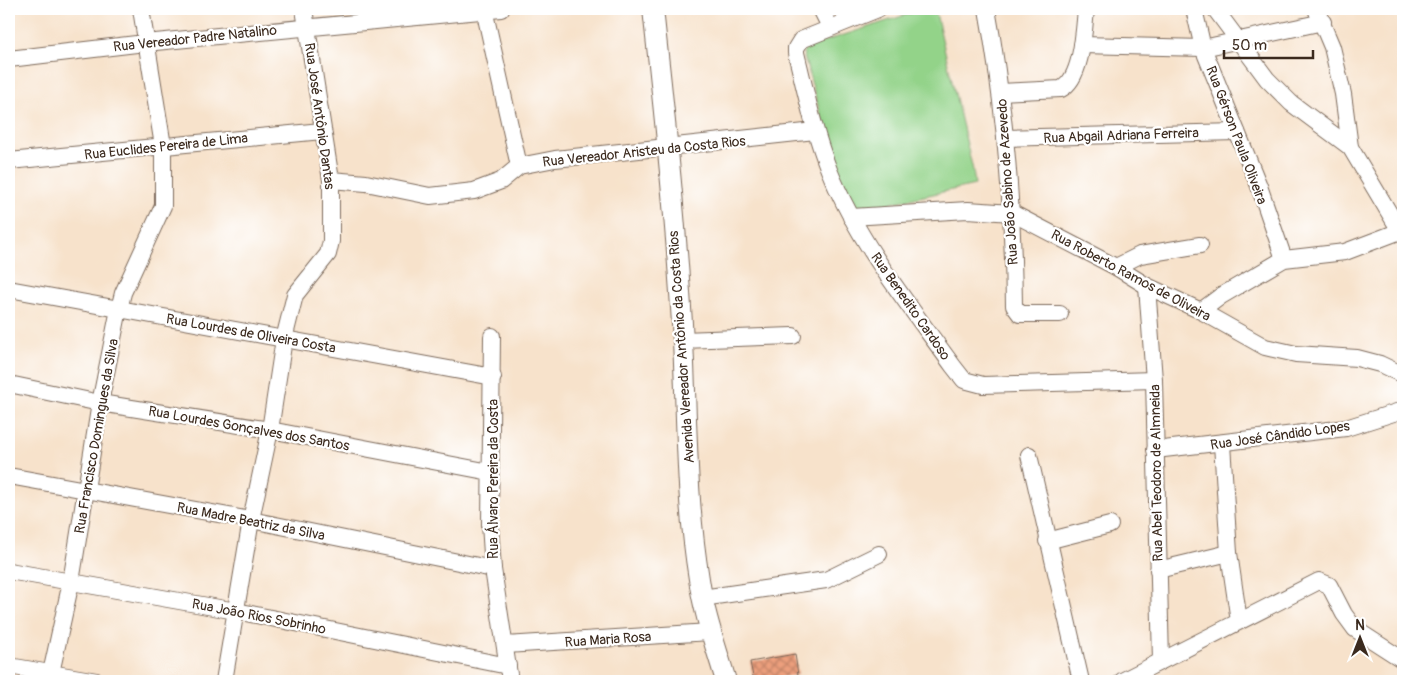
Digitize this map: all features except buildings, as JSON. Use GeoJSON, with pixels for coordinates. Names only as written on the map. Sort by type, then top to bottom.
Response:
{"type":"FeatureCollection","features":[{"type":"Feature","properties":{"kind":"main road","name":"Avenida Vereador Antônio da Costa Rios"},"geometry":{"type":"LineString","coordinates":[[652,9],[668,147],[683,340],[691,525],[702,598],[710,632],[726,681]]}},
{"type":"Feature","properties":{"kind":"street"},"geometry":{"type":"LineString","coordinates":[[141,9],[163,146]]}},
{"type":"Feature","properties":{"kind":"street","name":"Rua José Antônio Dantas"},"geometry":{"type":"LineString","coordinates":[[284,340],[295,295],[328,254],[331,241],[331,180],[304,9]]}},
{"type":"Feature","properties":{"kind":"street"},"geometry":{"type":"LineString","coordinates":[[490,9],[520,166]]}},
{"type":"Feature","properties":{"kind":"street","name":"Rua Vereador Padre Natalino"},"geometry":{"type":"LineString","coordinates":[[9,59],[308,26],[490,9]]}},
{"type":"Feature","properties":{"kind":"street"},"geometry":{"type":"LineString","coordinates":[[821,9],[830,27],[878,9]]}},
{"type":"Feature","properties":{"kind":"street","name":"Rua João Sabino de Azevedo"},"geometry":{"type":"LineString","coordinates":[[988,9],[1001,92],[1012,213],[1016,311],[1020,314],[1032,316],[1060,314]]}},
{"type":"Feature","properties":{"kind":"street"},"geometry":{"type":"LineString","coordinates":[[1001,92],[1061,89],[1068,86],[1073,80],[1082,45],[1086,9]]}},
{"type":"Feature","properties":{"kind":"street","name":"Rua Gérson Paula Oliveira"},"geometry":{"type":"LineString","coordinates":[[1194,9],[1203,48],[1259,186],[1284,259]]}},
{"type":"Feature","properties":{"kind":"street"},"geometry":{"type":"LineString","coordinates":[[1201,311],[1221,296],[1284,259],[1345,252],[1401,230],[1350,147],[1291,103],[1267,79],[1241,41],[1215,9]]}},
{"type":"Feature","properties":{"kind":"street"},"geometry":{"type":"LineString","coordinates":[[1082,45],[1203,48],[1241,41],[1319,16],[1332,46],[1350,147]]}},
{"type":"Feature","properties":{"kind":"street","name":"Rua Benedito Cardoso"},"geometry":{"type":"LineString","coordinates":[[830,27],[801,40],[796,48],[815,131],[829,171],[851,218],[888,276],[964,380],[983,385],[1154,380]]}},
{"type":"Feature","properties":{"kind":"street","name":"Rua Euclides Pereira de Lima"},"geometry":{"type":"LineString","coordinates":[[9,161],[322,131]]}},
{"type":"Feature","properties":{"kind":"street","name":"Rua Vereador Aristeu da Costa Rios"},"geometry":{"type":"LineString","coordinates":[[331,180],[366,183],[430,196],[474,191],[501,181],[520,166],[555,158],[815,131]]}},
{"type":"Feature","properties":{"kind":"street","name":"Rua Abgail Adriana Ferreira"},"geometry":{"type":"LineString","coordinates":[[1005,138],[1236,132]]}},
{"type":"Feature","properties":{"kind":"street","name":"Rua Francisco Domingues da Silva"},"geometry":{"type":"LineString","coordinates":[[51,673],[71,582],[100,404],[119,309],[123,293],[163,206],[163,146]]}},
{"type":"Feature","properties":{"kind":"street","name":"Rua Roberto Ramos de Oliveira"},"geometry":{"type":"LineString","coordinates":[[851,218],[968,210],[1012,213],[1116,267],[1147,286],[1201,311],[1265,346],[1296,354],[1357,358],[1402,370]]}},
{"type":"Feature","properties":{"kind":"street"},"geometry":{"type":"LineString","coordinates":[[1116,267],[1140,255],[1200,245]]}},
{"type":"Feature","properties":{"kind":"street","name":"Rua Abel Teodoro de Almneida"},"geometry":{"type":"LineString","coordinates":[[1147,286],[1154,380],[1161,660]]}},
{"type":"Feature","properties":{"kind":"street","name":"Rua Lourdes de Oliveira Costa"},"geometry":{"type":"LineString","coordinates":[[9,289],[493,377]]}},
{"type":"Feature","properties":{"kind":"street","name":"Rua Álvaro Pereira da Costa"},"geometry":{"type":"LineString","coordinates":[[492,336],[493,377],[490,472],[493,568],[509,674]]}},
{"type":"Feature","properties":{"kind":"street"},"geometry":{"type":"LineString","coordinates":[[683,340],[793,336]]}},
{"type":"Feature","properties":{"kind":"street"},"geometry":{"type":"LineString","coordinates":[[224,681],[251,520],[270,430],[284,340]]}},
{"type":"Feature","properties":{"kind":"street","name":"Rua Lourdes Gonçalves dos Santos"},"geometry":{"type":"LineString","coordinates":[[9,384],[100,404],[270,430],[490,472]]}},
{"type":"Feature","properties":{"kind":"street","name":"Rua José Cândido Lopes"},"geometry":{"type":"LineString","coordinates":[[1155,450],[1222,444],[1346,428],[1403,410]]}},
{"type":"Feature","properties":{"kind":"street"},"geometry":{"type":"LineString","coordinates":[[1222,444],[1229,553],[1239,621]]}},
{"type":"Feature","properties":{"kind":"street"},"geometry":{"type":"LineString","coordinates":[[1029,455],[1047,541],[1081,681]]}},
{"type":"Feature","properties":{"kind":"street","name":"Rua Madre Beatriz da Silva"},"geometry":{"type":"LineString","coordinates":[[9,476],[251,520],[493,568]]}},
{"type":"Feature","properties":{"kind":"street"},"geometry":{"type":"LineString","coordinates":[[1047,541],[1110,525]]}},
{"type":"Feature","properties":{"kind":"street"},"geometry":{"type":"LineString","coordinates":[[1158,570],[1229,553]]}},
{"type":"Feature","properties":{"kind":"street"},"geometry":{"type":"LineString","coordinates":[[702,598],[826,580],[878,554]]}},
{"type":"Feature","properties":{"kind":"street","name":"Rua João Rios Sobrinho"},"geometry":{"type":"LineString","coordinates":[[9,571],[236,611],[509,674]]}},
{"type":"Feature","properties":{"kind":"street"},"geometry":{"type":"LineString","coordinates":[[1122,681],[1319,582],[1329,585],[1344,614],[1355,629],[1403,660]]}},
{"type":"Feature","properties":{"kind":"street","name":"Rua Maria Rosa"},"geometry":{"type":"LineString","coordinates":[[506,645],[710,632]]}},
{"type":"Feature","properties":{"kind":"street"},"geometry":{"type":"LineString","coordinates":[[9,666],[97,681]]}},
{"type":"Feature","properties":{"kind":"green space"},"geometry":{"type":"Polygon","coordinates":[[[924,9],[935,9],[975,185],[859,210],[836,169],[803,53],[807,47],[924,9]]]}}]}
